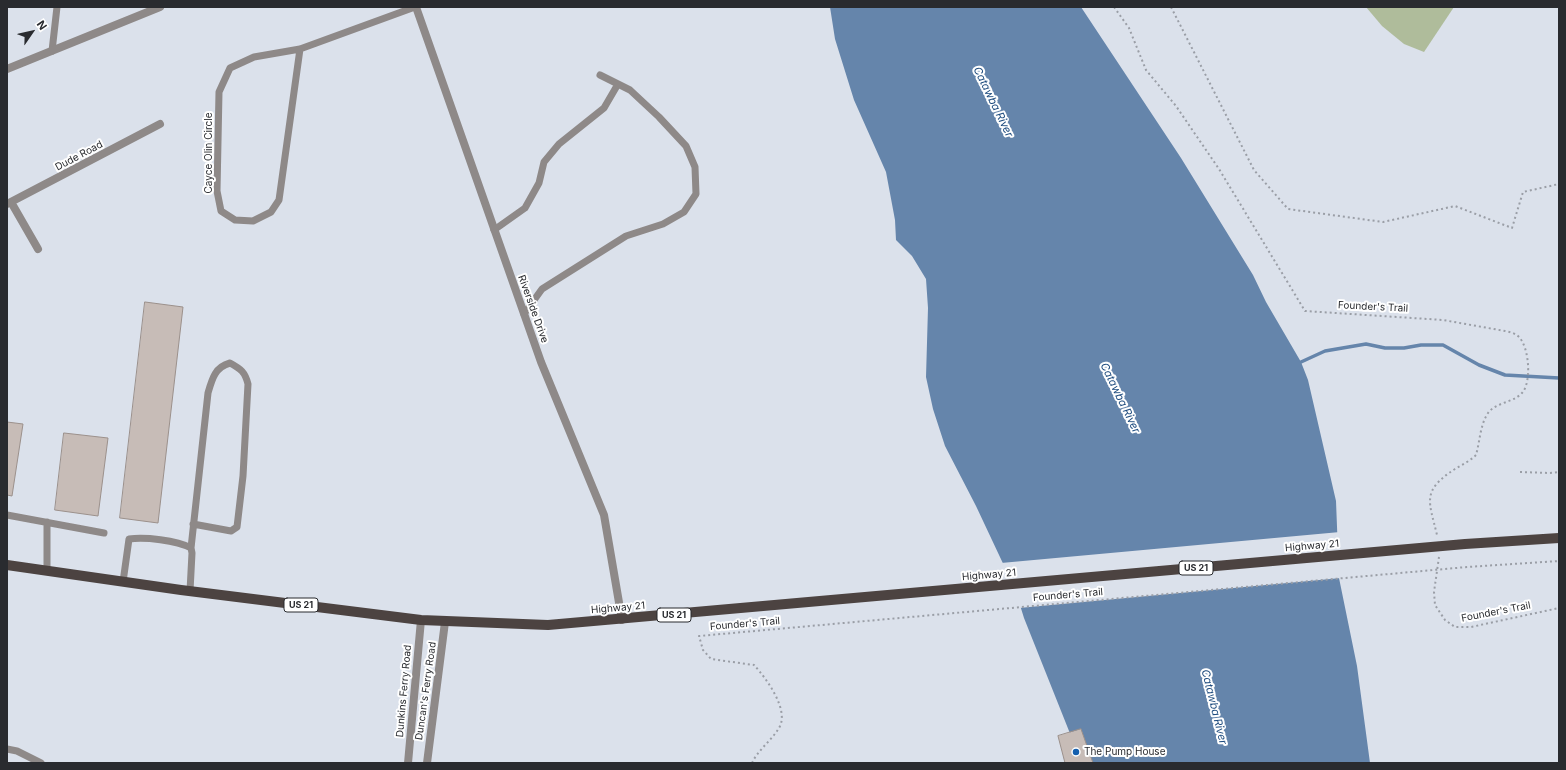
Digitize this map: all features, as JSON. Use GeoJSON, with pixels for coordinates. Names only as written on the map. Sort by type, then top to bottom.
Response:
{"type":"FeatureCollection","features":[{"type":"Feature","properties":{"kind":"main road","name":"Highway 21"},"geometry":{"type":"LineString","coordinates":[[421,620],[548,625],[622,620],[1465,544],[1559,538]]}},
{"type":"Feature","properties":{"kind":"main road","name":"US 21"},"geometry":{"type":"LineString","coordinates":[[7,565],[190,591],[421,620]]}},
{"type":"Feature","properties":{"kind":"street"},"geometry":{"type":"LineString","coordinates":[[7,69],[160,7]]}},
{"type":"Feature","properties":{"kind":"street","name":"Riverside Drive"},"geometry":{"type":"LineString","coordinates":[[416,7],[541,362],[604,515],[622,620]]}},
{"type":"Feature","properties":{"kind":"street","name":"Dude Road"},"geometry":{"type":"LineString","coordinates":[[9,203],[160,124]]}},
{"type":"Feature","properties":{"kind":"street"},"geometry":{"type":"LineString","coordinates":[[9,203],[38,249]]}},
{"type":"Feature","properties":{"kind":"street","name":"Dunkins Ferry Road"},"geometry":{"type":"LineString","coordinates":[[408,763],[421,620]]}},
{"type":"Feature","properties":{"kind":"street","name":"Duncan's Ferry Road"},"geometry":{"type":"LineString","coordinates":[[426,763],[445,622]]}},
{"type":"Feature","properties":{"kind":"lane"},"geometry":{"type":"LineString","coordinates":[[52,51],[57,7]]}},
{"type":"Feature","properties":{"kind":"lane","name":"Cayce Olin Circle"},"geometry":{"type":"LineString","coordinates":[[300,49],[279,200],[271,212],[253,221],[235,220],[221,211],[217,191],[219,92],[230,68],[254,57],[300,49],[416,7]]}},
{"type":"Feature","properties":{"kind":"lane"},"geometry":{"type":"LineString","coordinates":[[524,314],[542,289],[626,236],[663,224],[684,212],[696,194],[695,167],[686,146],[659,117],[630,90],[600,75]]}},
{"type":"Feature","properties":{"kind":"lane"},"geometry":{"type":"LineString","coordinates":[[494,230],[525,208],[539,183],[544,162],[559,144],[604,108],[618,84]]}},
{"type":"Feature","properties":{"kind":"lane"},"geometry":{"type":"LineString","coordinates":[[190,591],[191,548],[208,393],[212,377],[221,366],[230,363],[245,373],[248,384],[243,476],[237,527],[231,531],[194,524]]}},
{"type":"Feature","properties":{"kind":"lane"},"geometry":{"type":"LineString","coordinates":[[7,515],[104,533]]}},
{"type":"Feature","properties":{"kind":"lane"},"geometry":{"type":"LineString","coordinates":[[47,522],[47,571]]}},
{"type":"Feature","properties":{"kind":"lane"},"geometry":{"type":"LineString","coordinates":[[123,582],[129,539],[139,538],[184,544],[191,548]]}},
{"type":"Feature","properties":{"kind":"lane"},"geometry":{"type":"LineString","coordinates":[[7,749],[17,751],[42,763]]}},
{"type":"Feature","properties":{"kind":"path","name":"Founder's Trail"},"geometry":{"type":"LineString","coordinates":[[1114,7],[1130,28],[1146,70],[1176,106],[1219,170],[1305,311],[1443,320],[1513,333],[1521,340],[1528,366],[1526,385],[1520,396],[1498,406],[1489,412],[1485,418],[1478,449],[1473,458],[1445,475],[1432,489],[1430,501],[1437,538]]}},
{"type":"Feature","properties":{"kind":"path"},"geometry":{"type":"LineString","coordinates":[[1171,7],[1254,170],[1288,209],[1383,222],[1455,206],[1512,228],[1523,192],[1559,184]]}},
{"type":"Feature","properties":{"kind":"path"},"geometry":{"type":"LineString","coordinates":[[1520,472],[1559,472]]}},
{"type":"Feature","properties":{"kind":"path","name":"Founder's Trail"},"geometry":{"type":"LineString","coordinates":[[1439,554],[1439,566],[1434,592],[1435,605],[1445,620],[1455,627],[1471,627],[1559,608]]}},
{"type":"Feature","properties":{"kind":"path","name":"Founder's Trail"},"geometry":{"type":"LineString","coordinates":[[752,763],[779,728],[782,718],[780,706],[754,665],[711,659],[703,650],[700,636],[1559,560]]}},
{"type":"Feature","properties":{"kind":"green space"},"geometry":{"type":"Polygon","coordinates":[[[1366,7],[1454,7],[1424,52],[1404,44],[1382,26],[1366,7]]]}},
{"type":"Feature","properties":{"kind":"water","name":"Catawba River"},"geometry":{"type":"Polygon","coordinates":[[[830,7],[1081,7],[1181,158],[1253,275],[1266,302],[1301,362],[1308,380],[1336,501],[1339,578],[1357,666],[1370,763],[1080,763],[1075,746],[1024,618],[1015,589],[976,506],[945,446],[933,409],[926,377],[928,308],[926,279],[912,256],[896,240],[895,220],[886,172],[854,100],[835,39],[830,7]]]}},
{"type":"Feature","properties":{"kind":"pier"},"geometry":{"type":"Polygon","coordinates":[[[1340,532],[1341,578],[1019,608],[1013,589],[1001,563],[1340,532]]]}},
{"type":"Feature","properties":{"kind":"building"},"geometry":{"type":"Polygon","coordinates":[[[145,302],[183,307],[158,523],[120,518],[145,302]]]}},
{"type":"Feature","properties":{"kind":"building"},"geometry":{"type":"Polygon","coordinates":[[[7,422],[23,424],[12,496],[7,495],[7,422]]]}},
{"type":"Feature","properties":{"kind":"building"},"geometry":{"type":"Polygon","coordinates":[[[64,433],[108,438],[98,516],[55,510],[64,433]]]}},
{"type":"Feature","properties":{"kind":"building","name":"The Pump House"},"geometry":{"type":"Polygon","coordinates":[[[1081,729],[1093,763],[1065,763],[1058,736],[1081,729]]]}},
{"type":"Feature","properties":{"kind":"waterway"},"geometry":{"type":"LineString","coordinates":[[1301,362],[1325,351],[1366,344],[1385,348],[1443,345],[1479,365],[1505,375],[1559,378]]}},
{"type":"Feature","properties":{"kind":"place","name":"The Pump House"},"geometry":{"type":"Point","coordinates":[1076,752]}}]}
